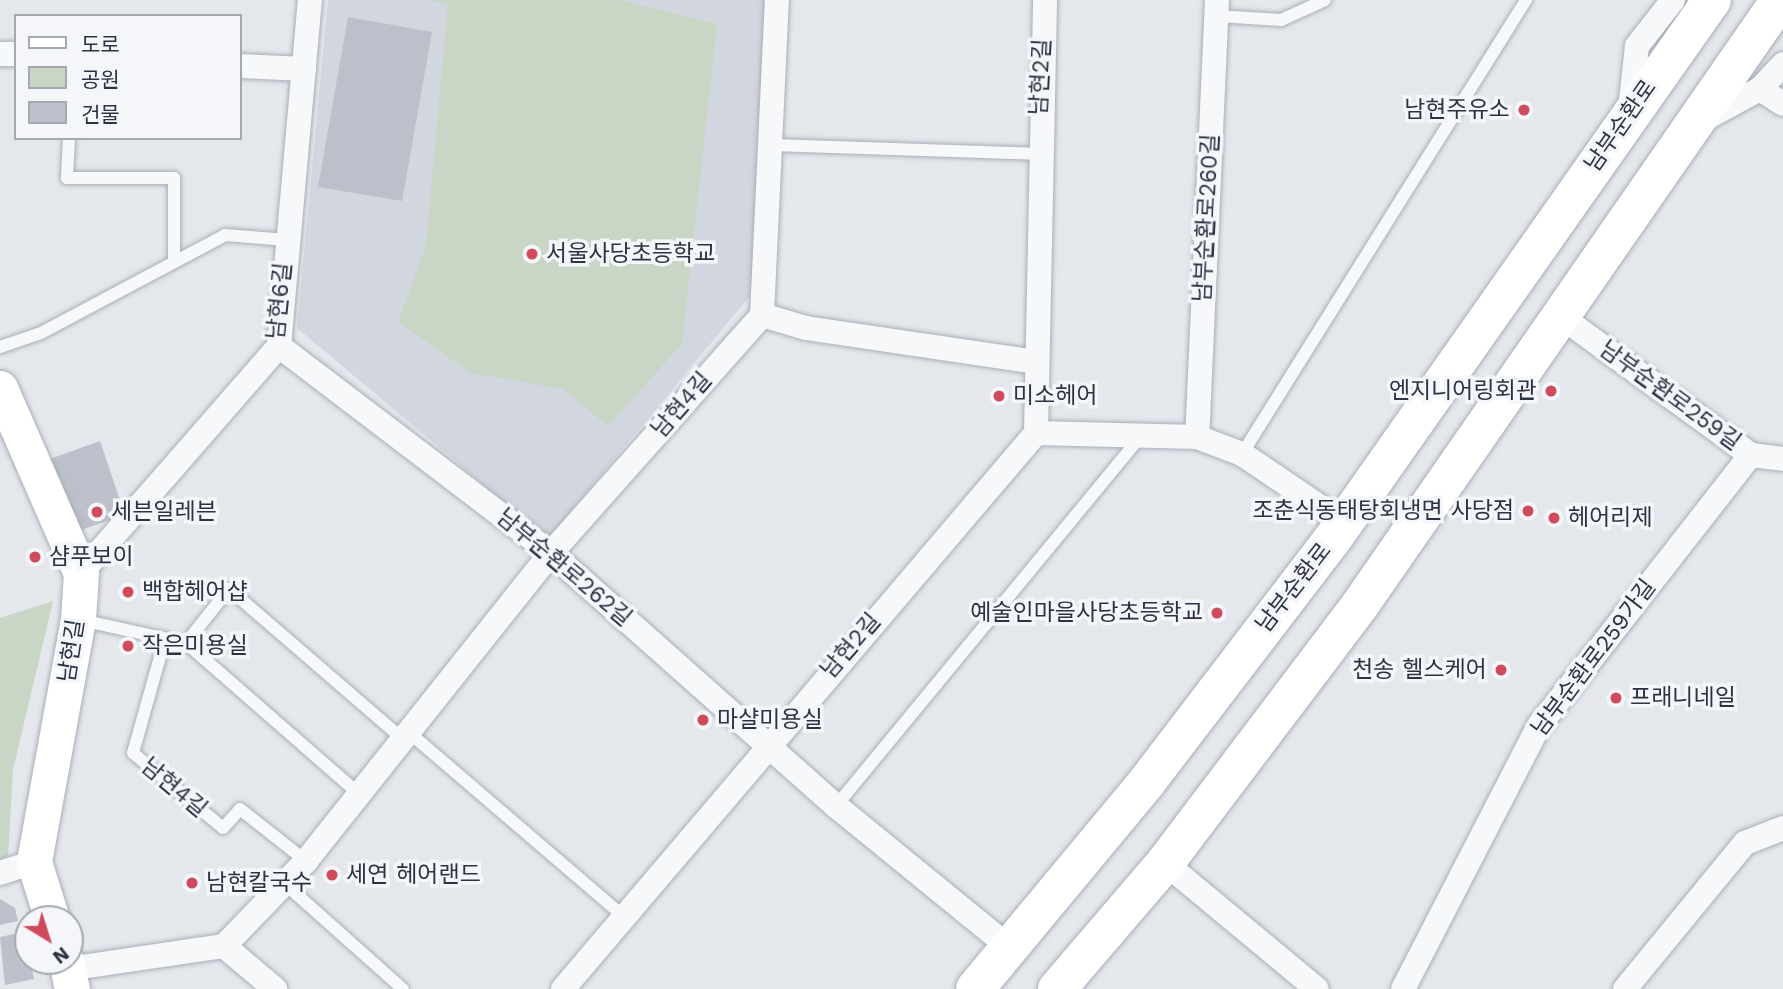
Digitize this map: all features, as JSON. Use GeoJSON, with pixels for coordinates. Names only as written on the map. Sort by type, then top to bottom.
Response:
{"type":"FeatureCollection","features":[{"type":"Feature","properties":{"kind":"main road","name":"남부순환로"},"geometry":{"type":"LineString","coordinates":[[975,989],[1338,532],[1429,408],[1629,113],[1713,0]]}},
{"type":"Feature","properties":{"kind":"main road"},"geometry":{"type":"LineString","coordinates":[[1057,989],[1165,863],[1360,605],[1563,318],[1780,0]]}},
{"type":"Feature","properties":{"kind":"main road"},"geometry":{"type":"LineString","coordinates":[[1429,408],[1432,464],[1443,469],[1466,457]]}},
{"type":"Feature","properties":{"kind":"main road"},"geometry":{"type":"LineString","coordinates":[[1338,532],[1359,539],[1370,550],[1360,605]]}},
{"type":"Feature","properties":{"kind":"street","name":"남현6길"},"geometry":{"type":"LineString","coordinates":[[81,573],[279,346],[286,240],[310,0]]}},
{"type":"Feature","properties":{"kind":"street"},"geometry":{"type":"LineString","coordinates":[[777,0],[762,315],[807,328],[1035,362]]}},
{"type":"Feature","properties":{"kind":"street","name":"남현2길"},"geometry":{"type":"LineString","coordinates":[[563,989],[767,743],[1036,433],[1037,153],[1045,0]]}},
{"type":"Feature","properties":{"kind":"street"},"geometry":{"type":"LineString","coordinates":[[1629,113],[1637,46],[1674,0]]}},
{"type":"Feature","properties":{"kind":"street","name":"남부순환로260길"},"geometry":{"type":"LineString","coordinates":[[1197,437],[1217,8]]}},
{"type":"Feature","properties":{"kind":"street"},"geometry":{"type":"LineString","coordinates":[[1692,127],[1760,89],[1783,64]]}},
{"type":"Feature","properties":{"kind":"street"},"geometry":{"type":"LineString","coordinates":[[242,66],[304,69]]}},
{"type":"Feature","properties":{"kind":"street"},"geometry":{"type":"LineString","coordinates":[[1760,89],[1783,104]]}},
{"type":"Feature","properties":{"kind":"street","name":"남현4길"},"geometry":{"type":"LineString","coordinates":[[224,946],[306,861],[409,738],[551,553],[762,315]]}},
{"type":"Feature","properties":{"kind":"street","name":"남부순환로259길"},"geometry":{"type":"LineString","coordinates":[[1563,318],[1751,455],[1783,459]]}},
{"type":"Feature","properties":{"kind":"street","name":"남부순환로262길"},"geometry":{"type":"LineString","coordinates":[[279,346],[551,553],[836,806],[1010,948]]}},
{"type":"Feature","properties":{"kind":"street","name":"남현길"},"geometry":{"type":"LineString","coordinates":[[1,392],[81,573],[78,620],[34,862],[48,905]]}},
{"type":"Feature","properties":{"kind":"street"},"geometry":{"type":"LineString","coordinates":[[1036,433],[1140,438],[1197,437],[1242,454],[1338,532]]}},
{"type":"Feature","properties":{"kind":"street","name":"남부순환로259가길"},"geometry":{"type":"LineString","coordinates":[[1403,989],[1539,726],[1751,455]]}},
{"type":"Feature","properties":{"kind":"street"},"geometry":{"type":"LineString","coordinates":[[1625,989],[1745,843],[1783,828]]}},
{"type":"Feature","properties":{"kind":"street"},"geometry":{"type":"LineString","coordinates":[[0,873],[34,862]]}},
{"type":"Feature","properties":{"kind":"street"},"geometry":{"type":"LineString","coordinates":[[1165,863],[1317,989]]}},
{"type":"Feature","properties":{"kind":"street"},"geometry":{"type":"LineString","coordinates":[[84,970],[224,946],[275,989]]}},
{"type":"Feature","properties":{"kind":"lane"},"geometry":{"type":"LineString","coordinates":[[1217,8],[1281,20],[1325,0]]}},
{"type":"Feature","properties":{"kind":"lane"},"geometry":{"type":"LineString","coordinates":[[1242,454],[1526,0]]}},
{"type":"Feature","properties":{"kind":"lane"},"geometry":{"type":"LineString","coordinates":[[69,140],[66,178],[174,178],[174,262]]}},
{"type":"Feature","properties":{"kind":"lane"},"geometry":{"type":"LineString","coordinates":[[771,145],[1037,153]]}},
{"type":"Feature","properties":{"kind":"lane"},"geometry":{"type":"LineString","coordinates":[[0,347],[41,333],[225,235],[286,240]]}},
{"type":"Feature","properties":{"kind":"lane"},"geometry":{"type":"LineString","coordinates":[[836,806],[1140,438]]}},
{"type":"Feature","properties":{"kind":"lane"},"geometry":{"type":"LineString","coordinates":[[187,643],[229,589],[624,917]]}},
{"type":"Feature","properties":{"kind":"lane"},"geometry":{"type":"LineString","coordinates":[[78,620],[187,643],[360,795]]}},
{"type":"Feature","properties":{"kind":"lane","name":"남현4길"},"geometry":{"type":"LineString","coordinates":[[165,639],[133,753],[223,828],[240,809],[306,861]]}},
{"type":"Feature","properties":{"kind":"lane"},"geometry":{"type":"LineString","coordinates":[[285,884],[403,989]]}},
{"type":"Feature","properties":{"kind":"shaded area","name":"서울사당초등학교"},"geometry":{"type":"Polygon","coordinates":[[[328,0],[767,0],[757,152],[760,284],[548,539],[297,328],[328,0]]]}},
{"type":"Feature","properties":{"kind":"green space"},"geometry":{"type":"Polygon","coordinates":[[[428,0],[618,0],[717,24],[682,344],[608,426],[563,389],[471,373],[398,322],[426,245],[448,4],[428,0]]]}},
{"type":"Feature","properties":{"kind":"green space"},"geometry":{"type":"Polygon","coordinates":[[[53,601],[13,770],[8,856],[0,859],[0,618],[53,601]]]}},
{"type":"Feature","properties":{"kind":"building"},"geometry":{"type":"Polygon","coordinates":[[[348,17],[432,32],[402,201],[318,187],[348,17]]]}},
{"type":"Feature","properties":{"kind":"building"},"geometry":{"type":"Polygon","coordinates":[[[100,441],[125,515],[72,533],[47,460],[100,441]]]}},
{"type":"Feature","properties":{"kind":"building"},"geometry":{"type":"Polygon","coordinates":[[[0,899],[14,907],[14,922],[0,925],[0,899]]]}},
{"type":"Feature","properties":{"kind":"building"},"geometry":{"type":"Polygon","coordinates":[[[14,934],[14,975],[33,975],[34,979],[5,985],[0,937],[14,934]]]}},
{"type":"Feature","properties":{"kind":"place","name":"남현주유소"},"geometry":{"type":"Point","coordinates":[1524,110]}},
{"type":"Feature","properties":{"kind":"place","name":"서울사당초등학교"},"geometry":{"type":"Point","coordinates":[532,254]}},
{"type":"Feature","properties":{"kind":"place","name":"엔지니어링회관"},"geometry":{"type":"Point","coordinates":[1551,391]}},
{"type":"Feature","properties":{"kind":"place","name":"미소헤어"},"geometry":{"type":"Point","coordinates":[999,396]}},
{"type":"Feature","properties":{"kind":"place","name":"조춘식동태탕회냉면 사당점"},"geometry":{"type":"Point","coordinates":[1528,511]}},
{"type":"Feature","properties":{"kind":"place","name":"세븐일레븐"},"geometry":{"type":"Point","coordinates":[97,512]}},
{"type":"Feature","properties":{"kind":"place","name":"헤어리제"},"geometry":{"type":"Point","coordinates":[1554,518]}},
{"type":"Feature","properties":{"kind":"place","name":"샴푸보이"},"geometry":{"type":"Point","coordinates":[35,557]}},
{"type":"Feature","properties":{"kind":"place","name":"백합헤어샵"},"geometry":{"type":"Point","coordinates":[128,592]}},
{"type":"Feature","properties":{"kind":"place","name":"예술인마을사당초등학교"},"geometry":{"type":"Point","coordinates":[1217,613]}},
{"type":"Feature","properties":{"kind":"place","name":"작은미용실"},"geometry":{"type":"Point","coordinates":[128,646]}},
{"type":"Feature","properties":{"kind":"place","name":"천송 헬스케어"},"geometry":{"type":"Point","coordinates":[1501,670]}},
{"type":"Feature","properties":{"kind":"place","name":"프래니네일"},"geometry":{"type":"Point","coordinates":[1616,698]}},
{"type":"Feature","properties":{"kind":"place","name":"마샬미용실"},"geometry":{"type":"Point","coordinates":[703,720]}},
{"type":"Feature","properties":{"kind":"place","name":"세연 헤어랜드"},"geometry":{"type":"Point","coordinates":[332,875]}},
{"type":"Feature","properties":{"kind":"place","name":"남현칼국수"},"geometry":{"type":"Point","coordinates":[192,883]}}]}
